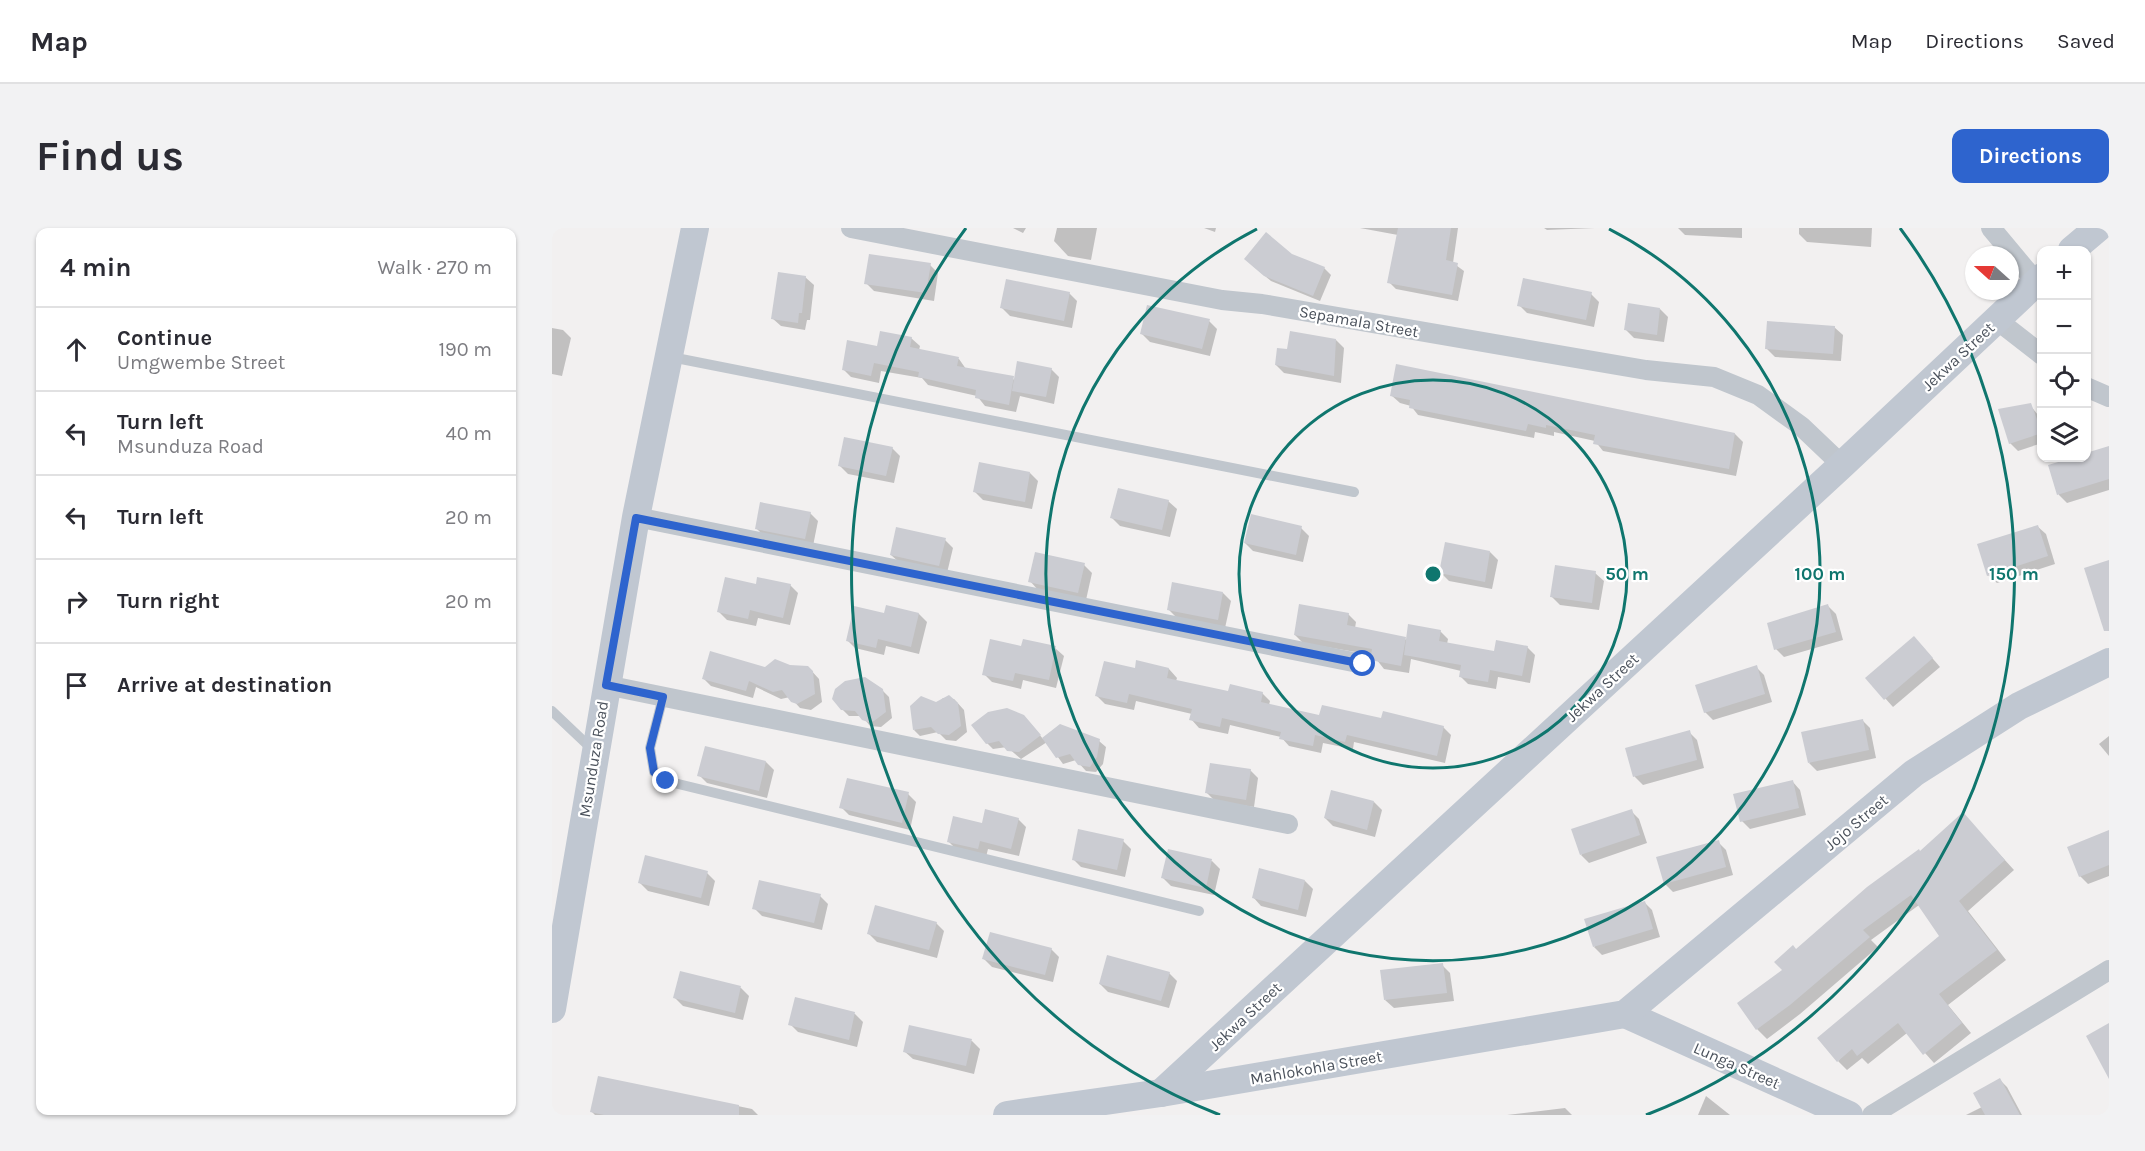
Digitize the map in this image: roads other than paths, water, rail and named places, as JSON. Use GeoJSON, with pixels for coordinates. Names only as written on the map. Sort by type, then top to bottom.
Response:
{"type":"FeatureCollection","features":[{"type":"Feature","properties":{"kind":"street","name":"Msunduza Road"},"geometry":{"type":"LineString","coordinates":[[552,1009],[636,518],[695,228]]}},
{"type":"Feature","properties":{"kind":"street","name":"Sepamala Street"},"geometry":{"type":"LineString","coordinates":[[850,228],[1222,300],[1262,304],[1646,370],[1714,377],[1758,395],[1801,426],[1842,465]]}},
{"type":"Feature","properties":{"kind":"street"},"geometry":{"type":"LineString","coordinates":[[1991,228],[2037,278]]}},
{"type":"Feature","properties":{"kind":"street"},"geometry":{"type":"LineString","coordinates":[[2077,246],[2098,228]]}},
{"type":"Feature","properties":{"kind":"street","name":"Jekwa Street"},"geometry":{"type":"LineString","coordinates":[[1161,1094],[2037,282]]}},
{"type":"Feature","properties":{"kind":"street"},"geometry":{"type":"LineString","coordinates":[[1997,320],[2041,354]]}},
{"type":"Feature","properties":{"kind":"street"},"geometry":{"type":"LineString","coordinates":[[2091,389],[2109,398]]}},
{"type":"Feature","properties":{"kind":"street"},"geometry":{"type":"LineString","coordinates":[[636,518],[1363,664]]}},
{"type":"Feature","properties":{"kind":"street","name":"Jojo Street"},"geometry":{"type":"LineString","coordinates":[[1625,1014],[1914,773],[2019,706],[2109,662]]}},
{"type":"Feature","properties":{"kind":"street"},"geometry":{"type":"LineString","coordinates":[[606,685],[1288,824]]}},
{"type":"Feature","properties":{"kind":"street"},"geometry":{"type":"LineString","coordinates":[[1872,1115],[2109,970]]}},
{"type":"Feature","properties":{"kind":"street","name":"Mahlokohla Street"},"geometry":{"type":"LineString","coordinates":[[1007,1115],[1161,1094],[1625,1014]]}},
{"type":"Feature","properties":{"kind":"street","name":"Lunga Street"},"geometry":{"type":"LineString","coordinates":[[1625,1014],[1848,1115]]}},
{"type":"Feature","properties":{"kind":"lane"},"geometry":{"type":"LineString","coordinates":[[668,356],[1354,492]]}},
{"type":"Feature","properties":{"kind":"lane"},"geometry":{"type":"LineString","coordinates":[[663,697],[650,748],[654,772],[666,781],[681,787],[1199,911]]}},
{"type":"Feature","properties":{"kind":"lane"},"geometry":{"type":"LineString","coordinates":[[552,711],[595,751]]}}]}
